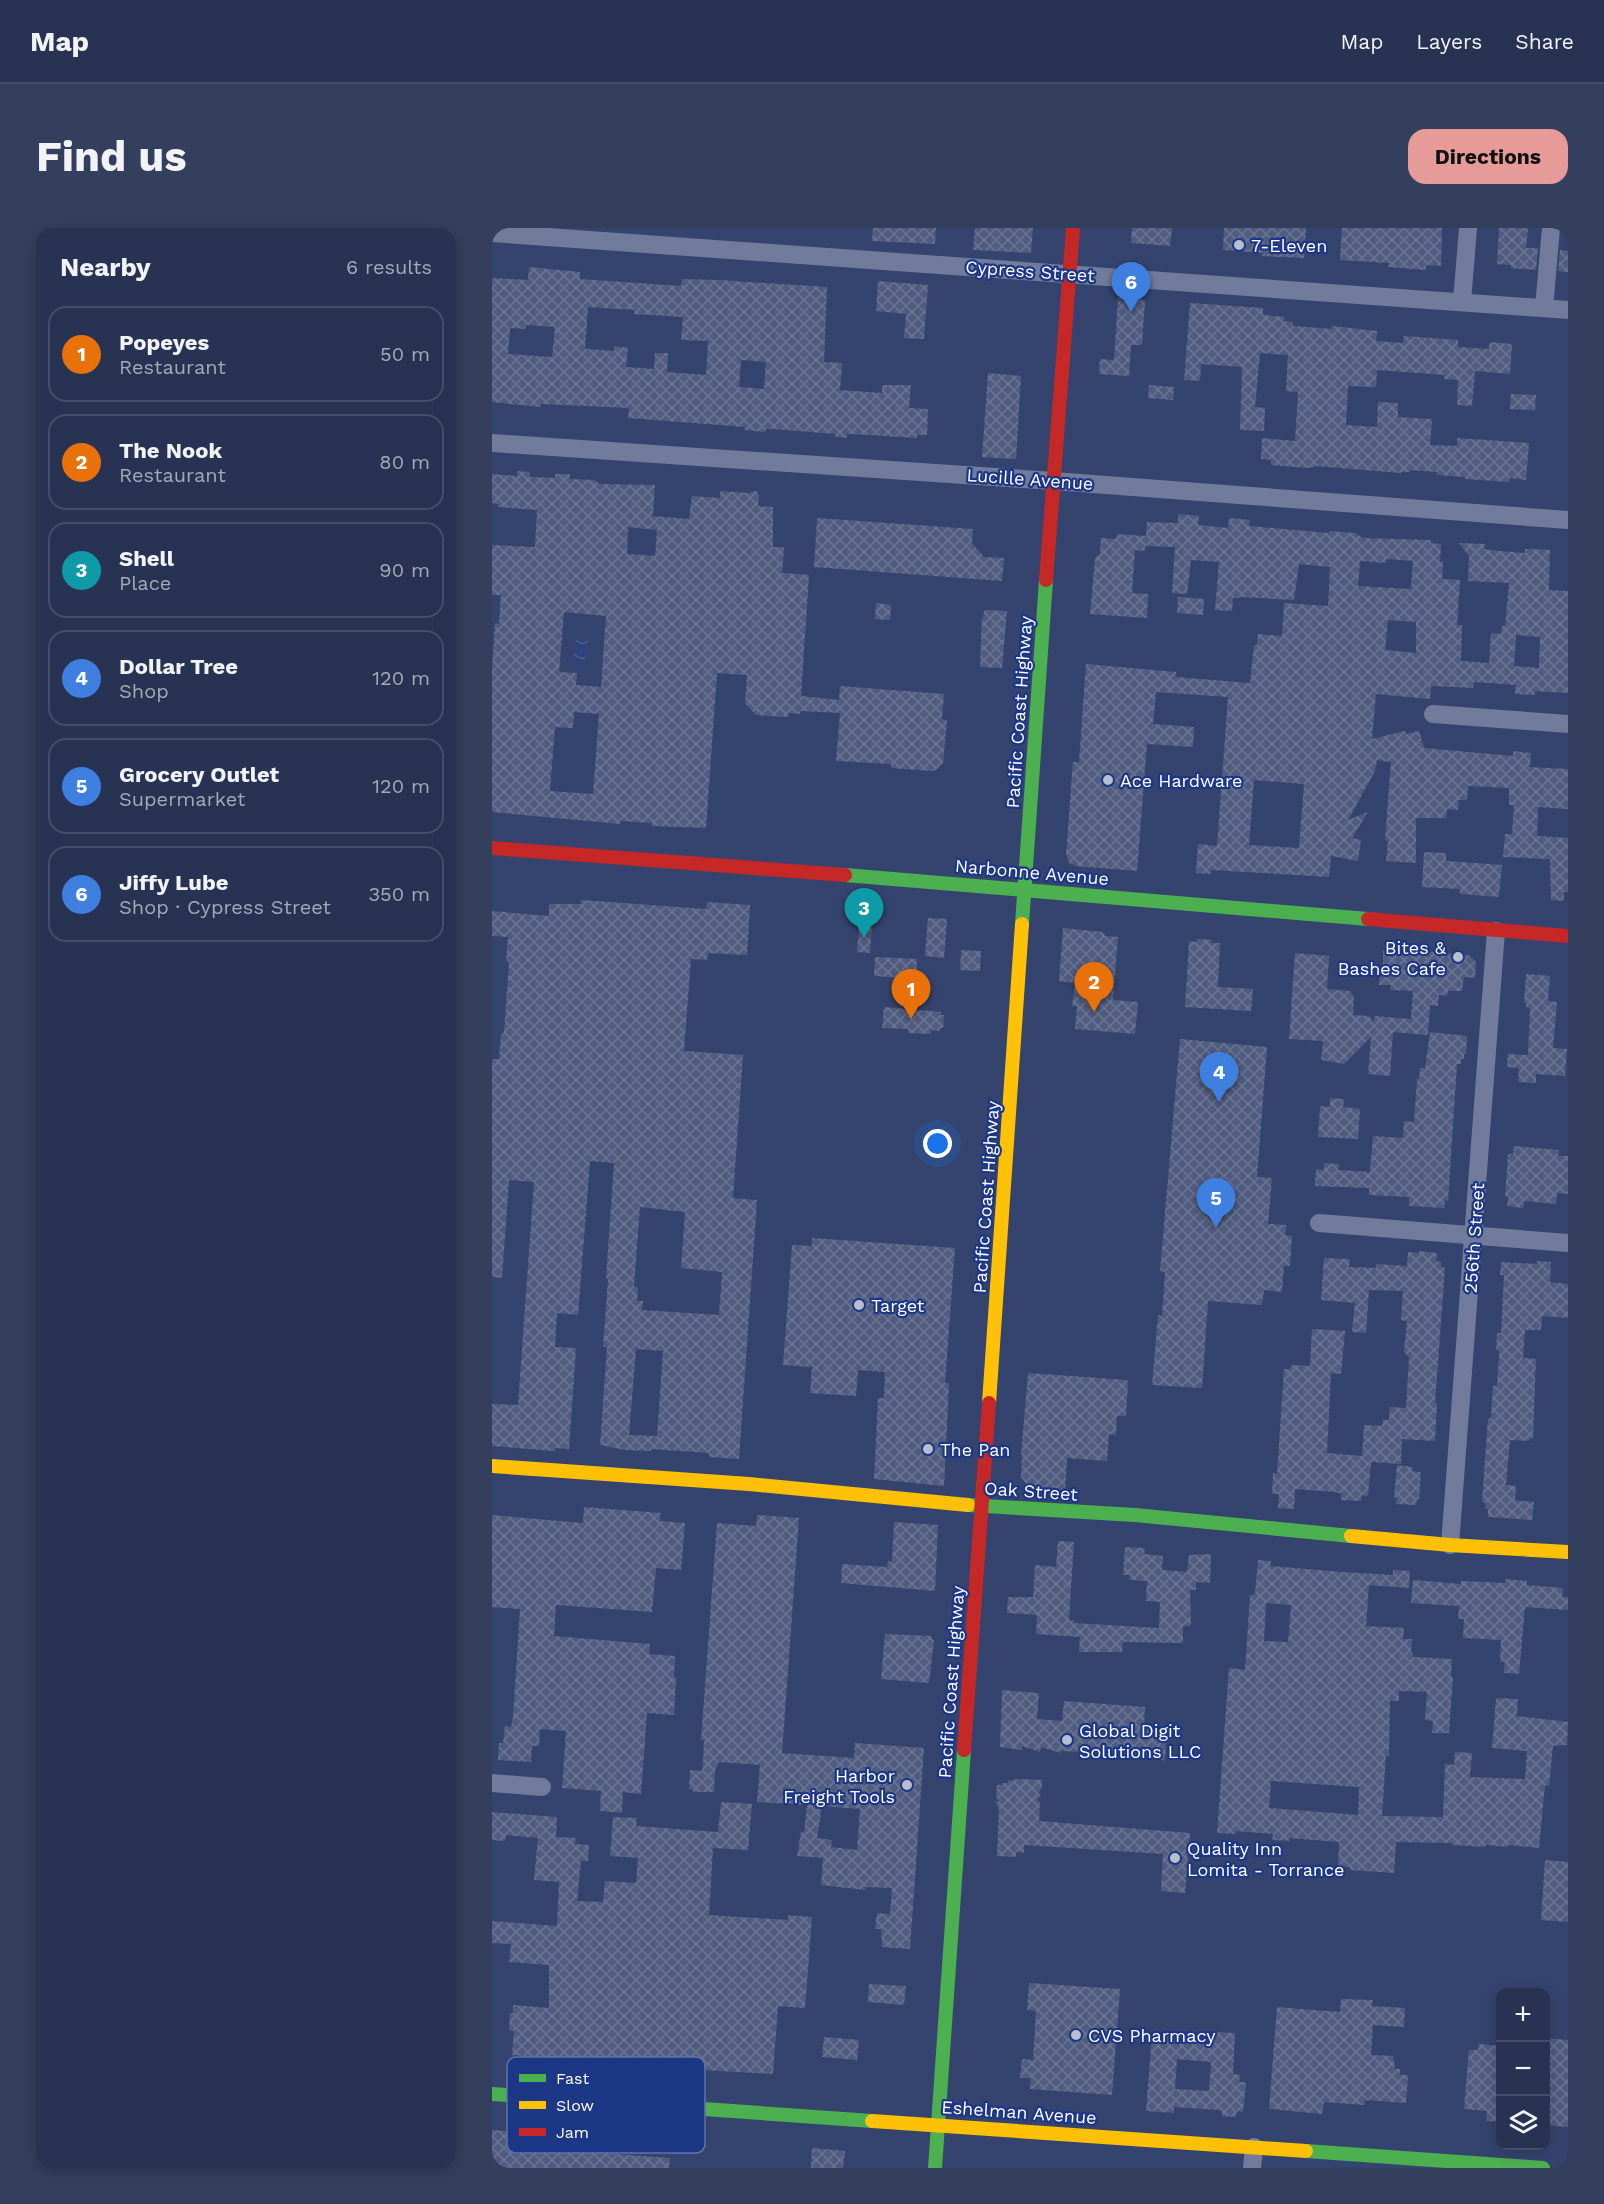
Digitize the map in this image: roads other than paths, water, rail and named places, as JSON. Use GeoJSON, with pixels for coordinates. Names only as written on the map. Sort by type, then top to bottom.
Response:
{"type":"FeatureCollection","features":[{"type":"Feature","properties":{"kind":"main road","name":"Pacific Coast Highway"},"geometry":{"type":"LineString","coordinates":[[935,2168],[1053,481],[1073,228]]}},
{"type":"Feature","properties":{"kind":"main road","name":"Narbonne Avenue"},"geometry":{"type":"LineString","coordinates":[[492,848],[1026,889],[1568,936]]}},
{"type":"Feature","properties":{"kind":"main road","name":"Oak Street"},"geometry":{"type":"LineString","coordinates":[[492,1466],[749,1484],[982,1506],[1135,1515],[1450,1545],[1568,1552]]}},
{"type":"Feature","properties":{"kind":"main road","name":"Eshelman Avenue"},"geometry":{"type":"LineString","coordinates":[[492,2094],[507,2095]]}},
{"type":"Feature","properties":{"kind":"main road","name":"Eshelman Avenue"},"geometry":{"type":"LineString","coordinates":[[705,2109],[1543,2168]]}},
{"type":"Feature","properties":{"kind":"street"},"geometry":{"type":"LineString","coordinates":[[1462,302],[1468,228]]}},
{"type":"Feature","properties":{"kind":"street"},"geometry":{"type":"LineString","coordinates":[[1544,308],[1551,228]]}},
{"type":"Feature","properties":{"kind":"street","name":"Cypress Street"},"geometry":{"type":"LineString","coordinates":[[492,233],[1568,310]]}},
{"type":"Feature","properties":{"kind":"street","name":"Lucille Avenue"},"geometry":{"type":"LineString","coordinates":[[492,443],[1053,481],[1568,520]]}},
{"type":"Feature","properties":{"kind":"street"},"geometry":{"type":"LineString","coordinates":[[1433,714],[1568,724]]}},
{"type":"Feature","properties":{"kind":"street","name":"256th Street"},"geometry":{"type":"LineString","coordinates":[[1450,1545],[1496,931]]}},
{"type":"Feature","properties":{"kind":"street"},"geometry":{"type":"LineString","coordinates":[[1319,1223],[1568,1243]]}},
{"type":"Feature","properties":{"kind":"street"},"geometry":{"type":"LineString","coordinates":[[492,1783],[542,1787]]}},
{"type":"Feature","properties":{"kind":"street"},"geometry":{"type":"LineString","coordinates":[[1252,2168],[1254,2147]]}},
{"type":"Feature","properties":{"kind":"water"},"geometry":{"type":"Polygon","coordinates":[[[576,640],[588,641],[589,653],[582,661],[584,665],[581,670],[573,664],[576,640]]]}},
{"type":"Feature","properties":{"kind":"place","name":"7-Eleven"},"geometry":{"type":"Point","coordinates":[1239,245]}},
{"type":"Feature","properties":{"kind":"place","name":"Jiffy Lube"},"geometry":{"type":"Point","coordinates":[1131,312]}},
{"type":"Feature","properties":{"kind":"place","name":"Ace Hardware"},"geometry":{"type":"Point","coordinates":[1108,780]}},
{"type":"Feature","properties":{"kind":"place","name":"Shell"},"geometry":{"type":"Point","coordinates":[864,938]}},
{"type":"Feature","properties":{"kind":"place","name":"Bites & Bashes Cafe"},"geometry":{"type":"Point","coordinates":[1458,957]}},
{"type":"Feature","properties":{"kind":"place","name":"The Nook"},"geometry":{"type":"Point","coordinates":[1094,1012]}},
{"type":"Feature","properties":{"kind":"place","name":"Popeyes"},"geometry":{"type":"Point","coordinates":[911,1019]}},
{"type":"Feature","properties":{"kind":"place","name":"Dollar Tree"},"geometry":{"type":"Point","coordinates":[1219,1102]}},
{"type":"Feature","properties":{"kind":"place","name":"Grocery Outlet"},"geometry":{"type":"Point","coordinates":[1216,1228]}},
{"type":"Feature","properties":{"kind":"place","name":"Target"},"geometry":{"type":"Point","coordinates":[859,1305]}},
{"type":"Feature","properties":{"kind":"place","name":"The Pan"},"geometry":{"type":"Point","coordinates":[928,1449]}},
{"type":"Feature","properties":{"kind":"place","name":"Global Digit Solutions LLC"},"geometry":{"type":"Point","coordinates":[1067,1740]}},
{"type":"Feature","properties":{"kind":"place","name":"Harbor Freight Tools"},"geometry":{"type":"Point","coordinates":[907,1785]}},
{"type":"Feature","properties":{"kind":"place","name":"Quality Inn Lomita - Torrance"},"geometry":{"type":"Point","coordinates":[1175,1858]}},
{"type":"Feature","properties":{"kind":"place","name":"CVS Pharmacy"},"geometry":{"type":"Point","coordinates":[1076,2035]}}]}
